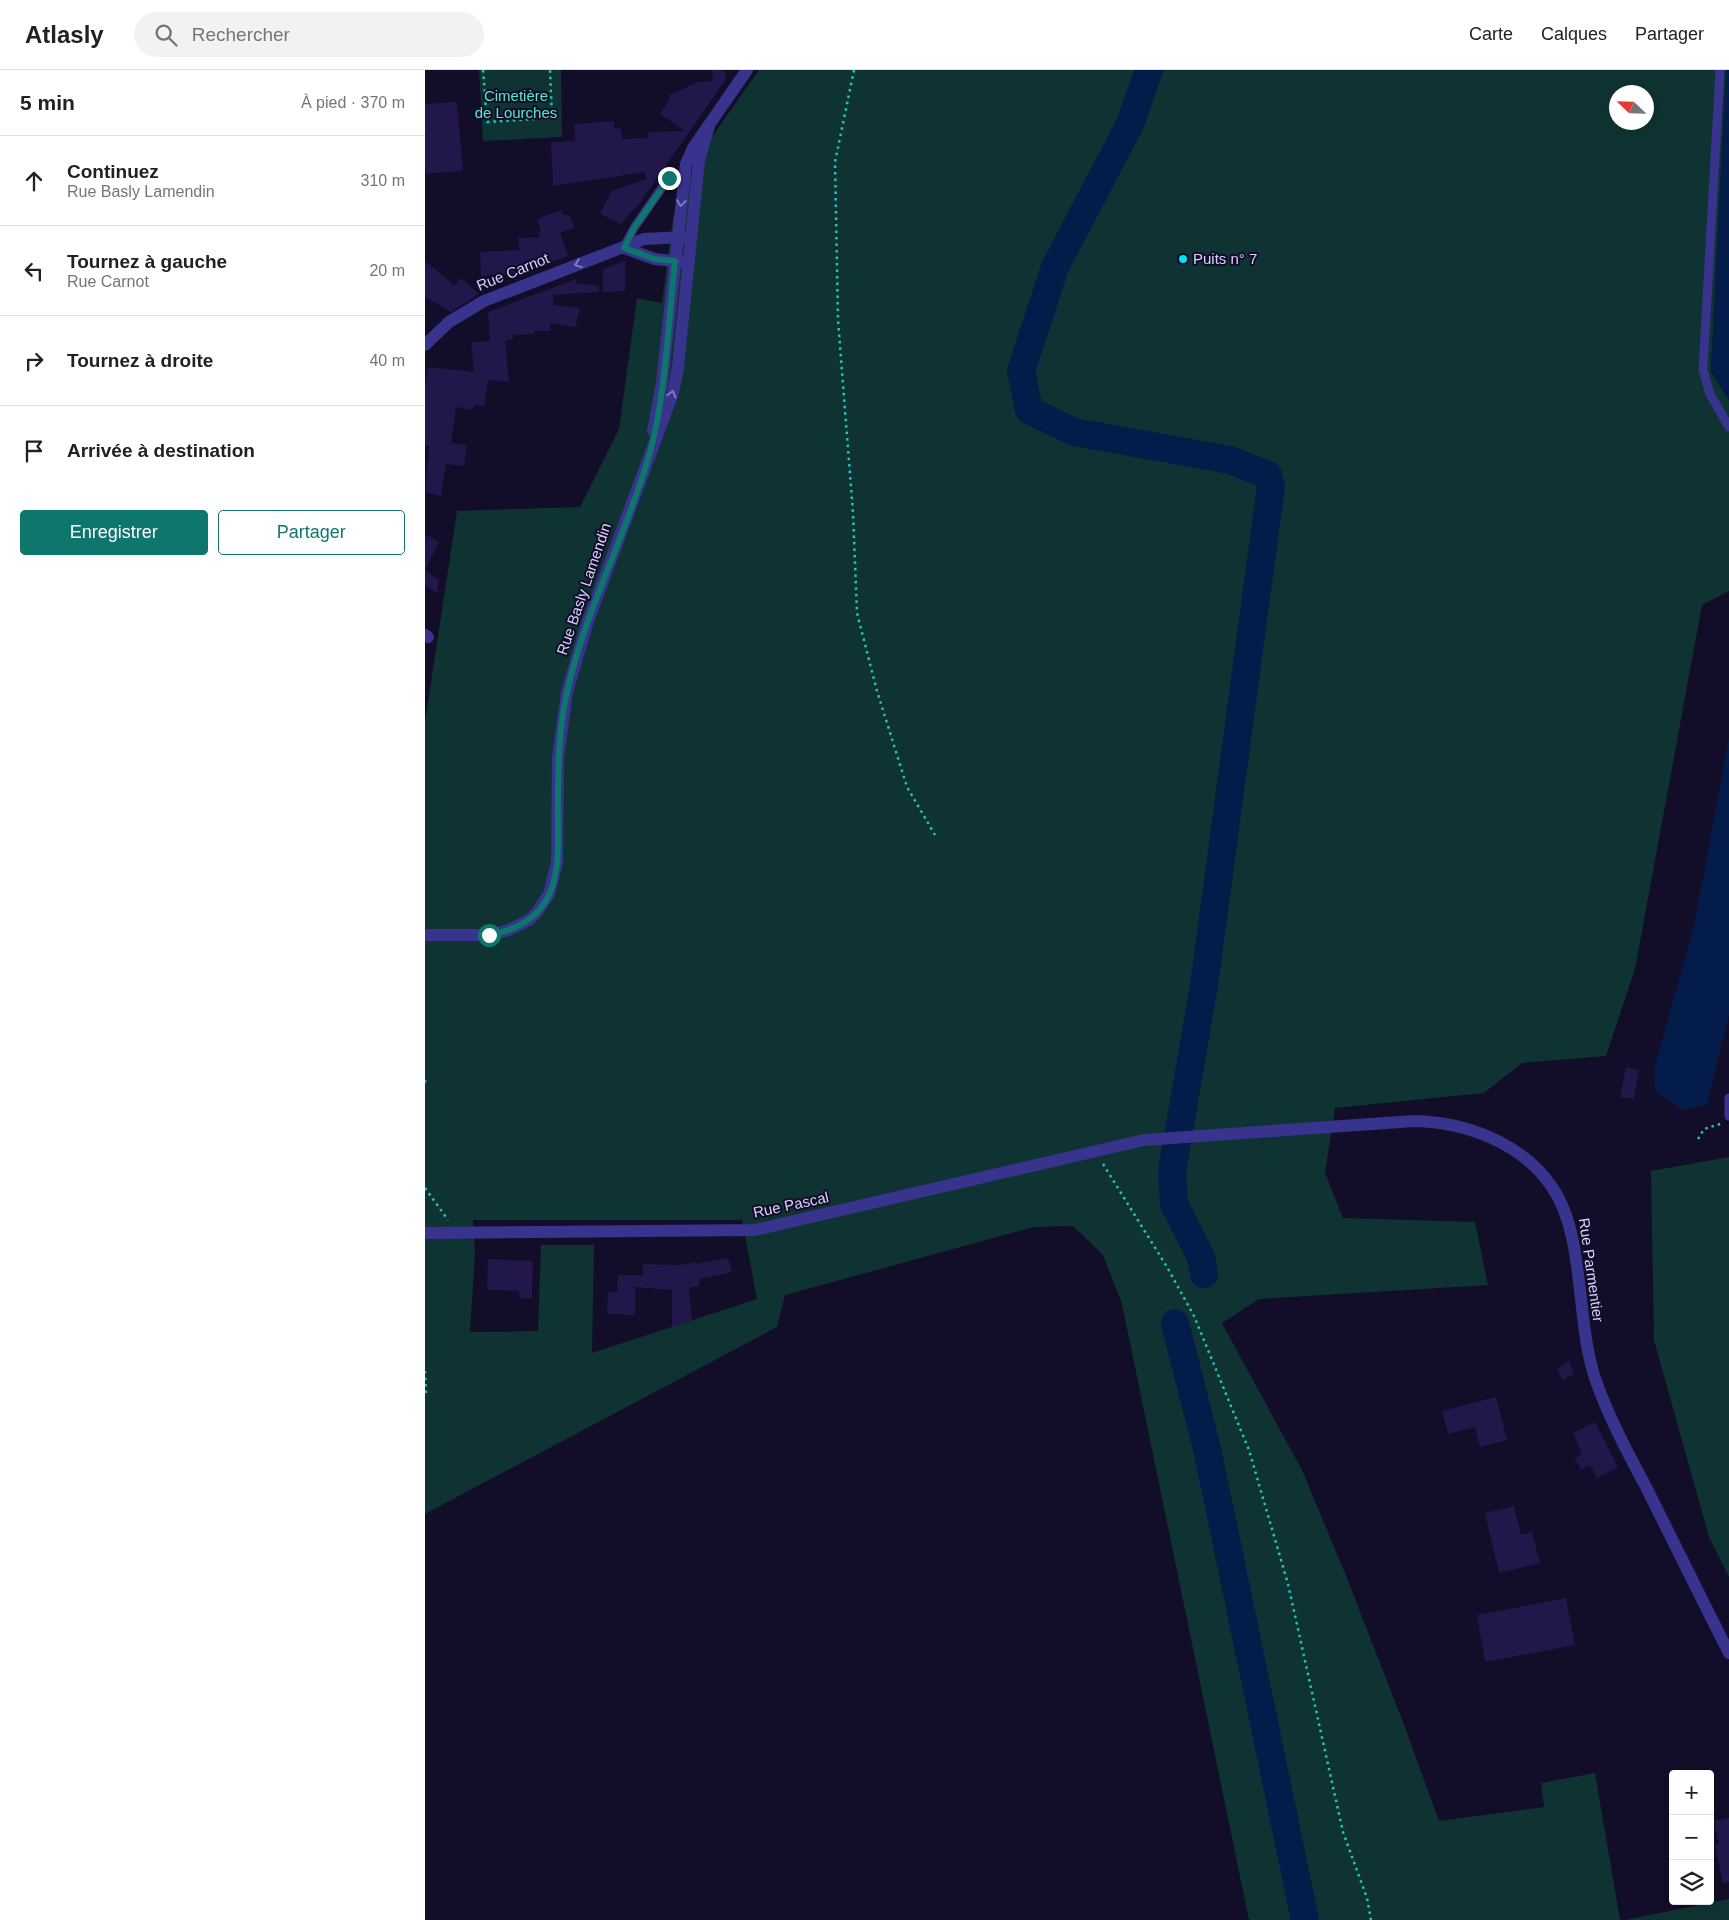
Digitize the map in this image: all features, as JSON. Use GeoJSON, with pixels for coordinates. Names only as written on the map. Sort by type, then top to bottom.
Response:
{"type":"FeatureCollection","features":[{"type":"Feature","properties":{"kind":"street","name":"Rue Basly Lamendin"},"geometry":{"type":"LineString","coordinates":[[649,456],[662,383],[686,164],[693,148],[747,70]]}},
{"type":"Feature","properties":{"kind":"street","name":"Rue Basly Lamendin"},"geometry":{"type":"LineString","coordinates":[[425,935],[489,935],[509,930],[533,916],[549,894],[557,862],[558,758],[567,692],[587,624],[666,415],[676,382],[701,152],[709,126]]}},
{"type":"Feature","properties":{"kind":"street","name":"Rue Carnot"},"geometry":{"type":"LineString","coordinates":[[425,345],[449,322],[479,303],[644,239],[692,237]]}},
{"type":"Feature","properties":{"kind":"street"},"geometry":{"type":"LineString","coordinates":[[624,248],[655,259],[690,262]]}},
{"type":"Feature","properties":{"kind":"street","name":"Rue Parmentier"},"geometry":{"type":"LineString","coordinates":[[1155,1138],[1401,1121],[1437,1122],[1473,1130],[1495,1140],[1525,1160],[1547,1179],[1559,1197],[1568,1220],[1584,1334],[1595,1381],[1611,1417],[1729,1653]]}},
{"type":"Feature","properties":{"kind":"street","name":"Rue Pascal"},"geometry":{"type":"LineString","coordinates":[[425,1233],[755,1230],[1155,1138]]}},
{"type":"Feature","properties":{"kind":"lane"},"geometry":{"type":"LineString","coordinates":[[1720,70],[1703,370],[1709,394],[1729,427]]}},
{"type":"Feature","properties":{"kind":"lane"},"geometry":{"type":"LineString","coordinates":[[624,248],[634,228],[669,178]]}},
{"type":"Feature","properties":{"kind":"lane"},"geometry":{"type":"LineString","coordinates":[[1729,1098],[1729,1116]]}},
{"type":"Feature","properties":{"kind":"path"},"geometry":{"type":"LineString","coordinates":[[483,70],[487,122],[552,118],[550,70]]}},
{"type":"Feature","properties":{"kind":"path"},"geometry":{"type":"LineString","coordinates":[[854,70],[835,162],[838,320],[853,513],[857,613],[877,691],[907,787],[935,835]]}},
{"type":"Feature","properties":{"kind":"path"},"geometry":{"type":"LineString","coordinates":[[1698,1139],[1704,1129],[1721,1124]]}},
{"type":"Feature","properties":{"kind":"path"},"geometry":{"type":"LineString","coordinates":[[1095,1151],[1167,1267],[1194,1316],[1249,1450],[1288,1584],[1343,1832],[1367,1898],[1371,1920]]}},
{"type":"Feature","properties":{"kind":"path"},"geometry":{"type":"LineString","coordinates":[[425,1188],[458,1233]]}},
{"type":"Feature","properties":{"kind":"path"},"geometry":{"type":"LineString","coordinates":[[425,1371],[426,1394]]}},
{"type":"Feature","properties":{"kind":"green space","name":"Cimetière de Lourches"},"geometry":{"type":"Polygon","coordinates":[[[479,70],[561,70],[562,137],[483,141],[479,70]]]}},
{"type":"Feature","properties":{"kind":"green space"},"geometry":{"type":"Polygon","coordinates":[[[759,70],[1726,70],[1711,372],[1729,400],[1729,591],[1702,605],[1635,969],[1606,1056],[1522,1063],[1484,1093],[1335,1108],[1325,1173],[1343,1218],[1475,1222],[1488,1285],[1259,1299],[1222,1323],[1302,1470],[1347,1578],[1439,1821],[1544,1807],[1541,1783],[1595,1773],[1620,1920],[1249,1920],[1122,1304],[1103,1255],[1073,1226],[1034,1227],[785,1295],[777,1327],[425,1514],[425,722],[457,511],[580,507],[619,429],[637,298],[662,303],[673,218],[678,198],[716,131],[759,70]],[[473,1220],[475,1253],[470,1332],[538,1331],[541,1245],[594,1245],[592,1353],[757,1299],[742,1220],[473,1220]]]}},
{"type":"Feature","properties":{"kind":"green space"},"geometry":{"type":"Polygon","coordinates":[[[1729,1157],[1729,1577],[1709,1537],[1654,1340],[1651,1171],[1729,1157]]]}},
{"type":"Feature","properties":{"kind":"green space"},"geometry":{"type":"Polygon","coordinates":[[[1729,1899],[1729,1920],[1625,1920],[1699,1905],[1714,1905],[1714,1902],[1729,1899]]]}},
{"type":"Feature","properties":{"kind":"water"},"geometry":{"type":"Polygon","coordinates":[[[1726,70],[1729,70],[1729,400],[1711,372],[1726,70]]]}},
{"type":"Feature","properties":{"kind":"water"},"geometry":{"type":"Polygon","coordinates":[[[1729,737],[1729,1015],[1707,1105],[1683,1110],[1655,1091],[1654,1069],[1694,926],[1729,737]]]}},
{"type":"Feature","properties":{"kind":"building"},"geometry":{"type":"Polygon","coordinates":[[[712,70],[724,70],[726,79],[642,200],[621,224],[600,214],[612,191],[646,179],[645,172],[553,186],[551,142],[575,141],[574,124],[614,121],[614,129],[621,128],[622,139],[648,138],[648,132],[685,131],[660,114],[669,100],[669,95],[698,82],[713,81],[712,70]]]}},
{"type":"Feature","properties":{"kind":"building"},"geometry":{"type":"Polygon","coordinates":[[[457,102],[463,171],[425,174],[425,104],[457,102]]]}},
{"type":"Feature","properties":{"kind":"building"},"geometry":{"type":"Polygon","coordinates":[[[561,210],[563,215],[570,215],[574,228],[560,233],[568,256],[522,273],[481,276],[480,252],[519,250],[518,238],[540,237],[538,232],[541,231],[537,219],[561,210]]]}},
{"type":"Feature","properties":{"kind":"building"},"geometry":{"type":"Polygon","coordinates":[[[425,261],[454,285],[461,278],[479,294],[451,312],[425,297],[425,261]]]}},
{"type":"Feature","properties":{"kind":"building"},"geometry":{"type":"Polygon","coordinates":[[[625,261],[625,291],[603,292],[603,269],[625,261]]]}},
{"type":"Feature","properties":{"kind":"building"},"geometry":{"type":"Polygon","coordinates":[[[576,279],[576,283],[599,286],[599,292],[553,295],[553,305],[580,308],[575,327],[550,323],[551,331],[534,331],[534,334],[513,335],[513,339],[505,340],[509,382],[488,380],[484,406],[474,405],[473,410],[456,407],[451,443],[467,445],[464,466],[446,464],[441,496],[425,492],[429,446],[425,445],[425,382],[428,367],[474,372],[471,342],[490,341],[488,312],[576,279]]]}},
{"type":"Feature","properties":{"kind":"building"},"geometry":{"type":"Polygon","coordinates":[[[425,534],[439,542],[425,570],[425,534]]]}},
{"type":"Feature","properties":{"kind":"building"},"geometry":{"type":"Polygon","coordinates":[[[425,570],[439,580],[437,593],[425,585],[425,570]]]}},
{"type":"Feature","properties":{"kind":"building"},"geometry":{"type":"Polygon","coordinates":[[[1626,1067],[1639,1070],[1634,1099],[1620,1097],[1626,1067]]]}},
{"type":"Feature","properties":{"kind":"building"},"geometry":{"type":"Polygon","coordinates":[[[728,1258],[732,1272],[700,1279],[699,1286],[689,1288],[692,1321],[672,1327],[672,1290],[635,1287],[635,1315],[607,1314],[608,1292],[617,1292],[618,1275],[643,1275],[643,1264],[680,1265],[696,1262],[696,1264],[728,1258]]]}},
{"type":"Feature","properties":{"kind":"building"},"geometry":{"type":"Polygon","coordinates":[[[488,1259],[533,1261],[532,1299],[519,1298],[519,1291],[487,1290],[488,1259]]]}},
{"type":"Feature","properties":{"kind":"building"},"geometry":{"type":"Polygon","coordinates":[[[1569,1361],[1574,1374],[1563,1381],[1557,1369],[1569,1361]]]}},
{"type":"Feature","properties":{"kind":"building"},"geometry":{"type":"Polygon","coordinates":[[[1496,1397],[1507,1440],[1480,1447],[1475,1427],[1448,1434],[1442,1411],[1496,1397]]]}},
{"type":"Feature","properties":{"kind":"building"},"geometry":{"type":"Polygon","coordinates":[[[1595,1422],[1618,1467],[1597,1478],[1590,1465],[1581,1470],[1575,1458],[1582,1454],[1573,1433],[1595,1422]]]}},
{"type":"Feature","properties":{"kind":"building"},"geometry":{"type":"Polygon","coordinates":[[[1514,1506],[1521,1535],[1532,1532],[1540,1563],[1499,1573],[1485,1513],[1514,1506]]]}},
{"type":"Feature","properties":{"kind":"building"},"geometry":{"type":"Polygon","coordinates":[[[1566,1598],[1575,1645],[1485,1662],[1477,1615],[1566,1598]]]}},
{"type":"Feature","properties":{"kind":"building"},"geometry":{"type":"Polygon","coordinates":[[[1729,1818],[1729,1882],[1723,1883],[1715,1845],[1719,1844],[1714,1821],[1729,1818]]]}},
{"type":"Feature","properties":{"kind":"waterway"},"geometry":{"type":"LineString","coordinates":[[1149,70],[1130,124],[1055,267],[1021,371],[1029,410],[1074,432],[1230,460],[1268,475],[1271,486],[1204,985],[1172,1171],[1174,1204],[1201,1257],[1204,1274]]}},
{"type":"Feature","properties":{"kind":"waterway"},"geometry":{"type":"LineString","coordinates":[[1175,1323],[1208,1453],[1305,1920]]}},
{"type":"Feature","properties":{"kind":"place","name":"Puits n° 7"},"geometry":{"type":"Point","coordinates":[1183,259]}},
{"type":"Feature","properties":{"kind":"route"},"geometry":{"type":"LineString","coordinates":[[489,935],[509,930],[529,920],[544,904],[553,884],[557,862],[558,758],[567,692],[587,624],[649,456],[662,383],[675,261],[647,257],[624,248],[634,228],[669,178]]}}]}
